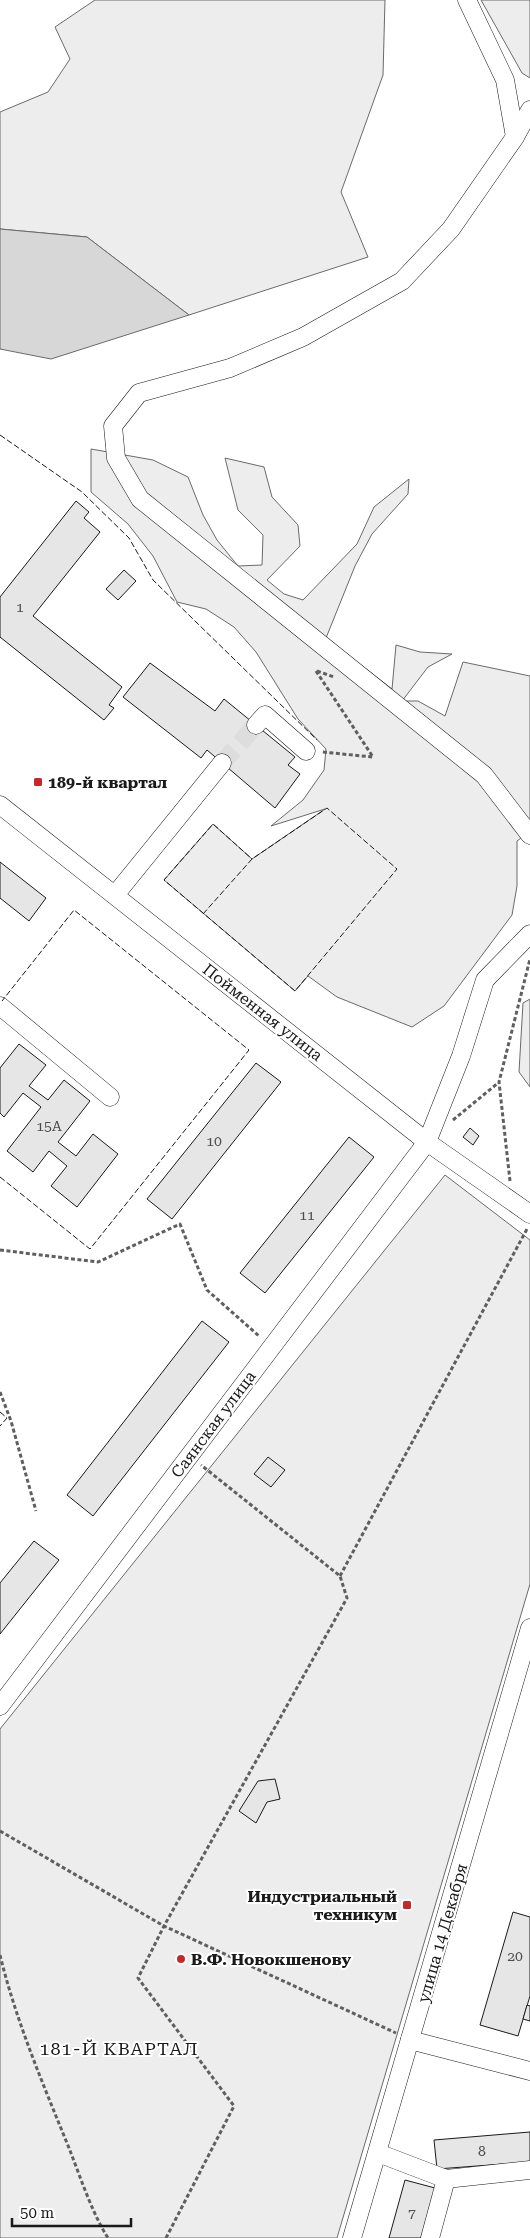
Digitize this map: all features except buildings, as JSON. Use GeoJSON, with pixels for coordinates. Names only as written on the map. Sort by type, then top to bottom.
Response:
{"type":"FeatureCollection","features":[{"type":"Feature","properties":{"kind":"street"},"geometry":{"type":"LineString","coordinates":[[467,0],[505,80],[515,137]]}},
{"type":"Feature","properties":{"kind":"street"},"geometry":{"type":"LineString","coordinates":[[530,110],[515,137],[451,229],[402,281],[303,337],[230,368],[139,393],[113,426],[116,458],[140,499],[484,775],[530,835]]}},
{"type":"Feature","properties":{"kind":"street"},"geometry":{"type":"LineString","coordinates":[[256,725],[265,715],[306,751]]}},
{"type":"Feature","properties":{"kind":"street"},"geometry":{"type":"LineString","coordinates":[[115,895],[222,763]]}},
{"type":"Feature","properties":{"kind":"street","name":"Пойменная улица"},"geometry":{"type":"LineString","coordinates":[[0,805],[427,1142],[530,1214]]}},
{"type":"Feature","properties":{"kind":"street","name":"Саянская улица"},"geometry":{"type":"LineString","coordinates":[[0,1706],[427,1142],[460,1056],[485,980],[530,934]]}},
{"type":"Feature","properties":{"kind":"street"},"geometry":{"type":"LineString","coordinates":[[0,1006],[110,1098]]}},
{"type":"Feature","properties":{"kind":"street","name":"улица 14 Декабря"},"geometry":{"type":"LineString","coordinates":[[352,2238],[530,1628]]}},
{"type":"Feature","properties":{"kind":"street"},"geometry":{"type":"LineString","coordinates":[[410,2040],[530,2072]]}},
{"type":"Feature","properties":{"kind":"street"},"geometry":{"type":"LineString","coordinates":[[378,2153],[446,2179],[530,2170]]}},
{"type":"Feature","properties":{"kind":"street"},"geometry":{"type":"LineString","coordinates":[[430,2238],[446,2179]]}},
{"type":"Feature","properties":{"kind":"path"},"geometry":{"type":"LineString","coordinates":[[306,751],[373,757],[316,671],[336,677]]}},
{"type":"Feature","properties":{"kind":"path"},"geometry":{"type":"LineString","coordinates":[[512,1201],[499,1082],[530,959]]}},
{"type":"Feature","properties":{"kind":"path"},"geometry":{"type":"LineString","coordinates":[[526,974],[530,972]]}},
{"type":"Feature","properties":{"kind":"path"},"geometry":{"type":"LineString","coordinates":[[449,1124],[499,1082]]}},
{"type":"Feature","properties":{"kind":"path"},"geometry":{"type":"LineString","coordinates":[[340,1576],[530,1223]]}},
{"type":"Feature","properties":{"kind":"path"},"geometry":{"type":"LineString","coordinates":[[0,1250],[98,1262],[180,1224],[208,1290],[259,1336]]}},
{"type":"Feature","properties":{"kind":"path"},"geometry":{"type":"LineString","coordinates":[[0,1392],[11,1421],[36,1511]]}},
{"type":"Feature","properties":{"kind":"path"},"geometry":{"type":"LineString","coordinates":[[166,2238],[234,2106],[138,1978],[164,1926],[347,1598],[340,1576],[189,1455]]}},
{"type":"Feature","properties":{"kind":"path"},"geometry":{"type":"LineString","coordinates":[[0,1831],[164,1926],[410,2040]]}},
{"type":"Feature","properties":{"kind":"path"},"geometry":{"type":"LineString","coordinates":[[0,1955],[11,1999],[34,2060],[81,2178],[108,2238]]}},
{"type":"Feature","properties":{"kind":"shaded area"},"geometry":{"type":"Polygon","coordinates":[[[95,0],[385,0],[383,75],[341,192],[368,257],[189,315],[87,237],[0,229],[0,112],[48,92],[70,59],[55,27],[95,0]]]}},
{"type":"Feature","properties":{"kind":"shaded area"},"geometry":{"type":"Polygon","coordinates":[[[481,0],[530,0],[530,78],[522,73],[481,0]]]}},
{"type":"Feature","properties":{"kind":"shaded area"},"geometry":{"type":"Polygon","coordinates":[[[0,229],[87,237],[189,315],[51,359],[0,349],[0,229]]]}},
{"type":"Feature","properties":{"kind":"shaded area"},"geometry":{"type":"Polygon","coordinates":[[[91,449],[153,460],[188,477],[203,515],[217,540],[238,566],[262,565],[263,535],[238,510],[225,458],[264,467],[272,497],[298,525],[300,546],[267,580],[284,594],[303,600],[357,544],[374,507],[409,479],[408,494],[372,534],[355,566],[326,638],[392,689],[396,645],[420,652],[452,654],[428,667],[402,701],[418,701],[445,716],[463,662],[530,676],[530,831],[517,841],[517,886],[512,915],[444,1006],[412,1027],[337,997],[308,976],[295,991],[164,880],[213,824],[252,859],[325,809],[271,826],[303,800],[324,770],[326,749],[298,719],[256,652],[234,627],[206,609],[177,602],[153,556],[128,524],[91,492],[91,449]]]}},
{"type":"Feature","properties":{"kind":"shaded area"},"geometry":{"type":"Polygon","coordinates":[[[530,999],[530,1087],[519,1072],[523,1003],[530,999]]]}},
{"type":"Feature","properties":{"kind":"shaded area"},"geometry":{"type":"Polygon","coordinates":[[[445,1175],[530,1240],[530,1584],[337,2238],[0,2238],[0,1729],[445,1175]]]}},
{"type":"Feature","properties":{"kind":"tunnel"},"geometry":{"type":"LineString","coordinates":[[222,763],[256,725]]}},
{"type":"Feature","properties":{"kind":"fence"},"geometry":{"type":"LineString","coordinates":[[0,435],[82,492],[129,538],[153,580],[317,740]]}},
{"type":"Feature","properties":{"kind":"fence"},"geometry":{"type":"LineString","coordinates":[[203,914],[252,859],[327,808],[397,869],[295,991],[164,880],[213,824],[252,859]]}},
{"type":"Feature","properties":{"kind":"fence"},"geometry":{"type":"LineString","coordinates":[[0,1177],[90,1249],[249,1050],[74,910],[2,1001]]}},
{"type":"Feature","properties":{"kind":"fence"},"geometry":{"type":"LineString","coordinates":[[0,1412],[7,1418],[0,1426]]}},
{"type":"Feature","properties":{"kind":"place","name":"189-й квартал"},"geometry":{"type":"Point","coordinates":[38,782]}},
{"type":"Feature","properties":{"kind":"place","name":"Индустриальный техникум"},"geometry":{"type":"Point","coordinates":[407,1905]}},
{"type":"Feature","properties":{"kind":"place","name":"В.Ф. Новокшенову"},"geometry":{"type":"Point","coordinates":[181,1959]}},
{"type":"Feature","properties":{"kind":"district","name":"181-Й КВАРТАЛ"},"geometry":{"type":"Point","coordinates":[119,2049]}}]}
